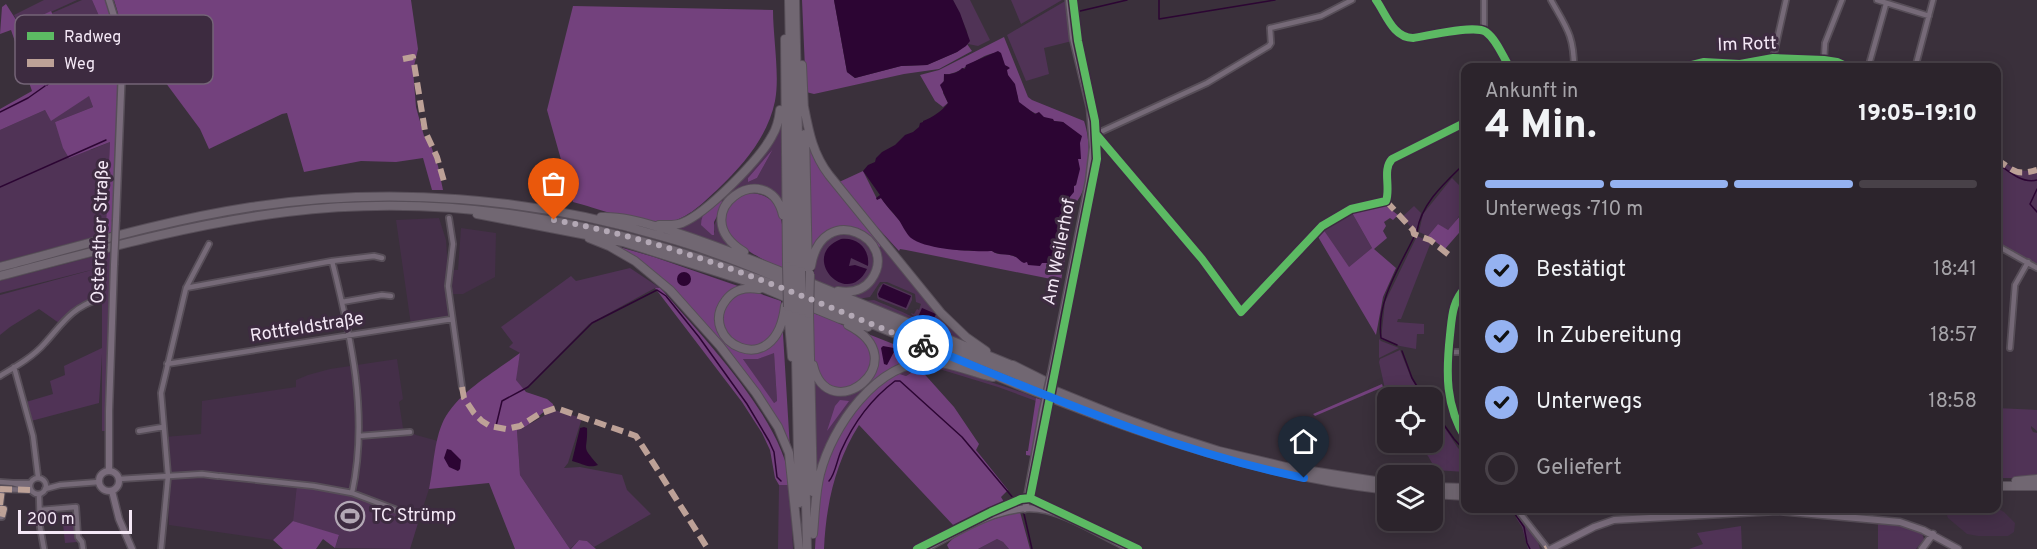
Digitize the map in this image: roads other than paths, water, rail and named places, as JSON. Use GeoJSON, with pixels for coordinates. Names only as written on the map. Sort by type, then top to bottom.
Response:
{"type":"FeatureCollection","features":[{"type":"Feature","properties":{"kind":"highway"},"geometry":{"type":"LineString","coordinates":[[791,1],[795,10],[800,44],[804,107],[800,271],[796,309],[799,549]]}},
{"type":"Feature","properties":{"kind":"highway"},"geometry":{"type":"LineString","coordinates":[[786,233],[785,14],[791,1]]}},
{"type":"Feature","properties":{"kind":"highway"},"geometry":{"type":"LineString","coordinates":[[791,1],[800,271]]}},
{"type":"Feature","properties":{"kind":"highway"},"geometry":{"type":"LineString","coordinates":[[795,10],[800,271]]}},
{"type":"Feature","properties":{"kind":"highway"},"geometry":{"type":"LineString","coordinates":[[651,225],[671,225],[684,222],[702,211],[729,186],[763,150],[772,136],[784,91]]}},
{"type":"Feature","properties":{"kind":"highway"},"geometry":{"type":"LineString","coordinates":[[804,107],[811,144],[821,165],[928,298],[966,337],[1016,367]]}},
{"type":"Feature","properties":{"kind":"highway"},"geometry":{"type":"LineString","coordinates":[[763,264],[738,249],[724,233],[721,218],[727,202],[739,191],[764,190],[771,194],[782,208],[786,233],[809,294],[778,334],[765,346],[749,350],[732,344],[722,331],[719,322],[723,303],[731,294],[740,289],[769,291]]}},
{"type":"Feature","properties":{"kind":"highway"},"geometry":{"type":"LineString","coordinates":[[0,267],[188,220],[251,207],[383,196],[518,205],[587,217],[652,233],[709,252],[1166,434],[1233,454],[1306,471],[1377,481]]}},
{"type":"Feature","properties":{"kind":"highway"},"geometry":{"type":"LineString","coordinates":[[0,276],[134,241],[252,217],[367,206],[507,212],[567,222],[676,250],[741,272],[1126,427],[1202,453],[1304,478],[1377,488]]}},
{"type":"Feature","properties":{"kind":"highway"},"geometry":{"type":"LineString","coordinates":[[453,208],[605,238],[651,250],[749,282],[849,322],[899,335]]}},
{"type":"Feature","properties":{"kind":"highway"},"geometry":{"type":"LineString","coordinates":[[587,217],[609,216],[651,225],[712,244],[1016,367],[1099,404],[1107,412]]}},
{"type":"Feature","properties":{"kind":"highway"},"geometry":{"type":"LineString","coordinates":[[820,311],[855,329],[866,338],[872,347],[875,358],[874,368],[865,383],[857,388],[841,392],[832,390],[818,378],[796,309],[787,291],[824,237],[844,229],[853,230],[866,237],[874,247],[877,261],[871,279],[862,288],[849,292],[824,288]]}},
{"type":"Feature","properties":{"kind":"highway"},"geometry":{"type":"LineString","coordinates":[[565,230],[609,246],[627,256],[670,290],[720,346],[756,393],[778,427],[789,453],[799,549]]}},
{"type":"Feature","properties":{"kind":"highway"},"geometry":{"type":"LineString","coordinates":[[796,309],[807,549]]}},
{"type":"Feature","properties":{"kind":"highway"},"geometry":{"type":"LineString","coordinates":[[810,350],[813,534]]}},
{"type":"Feature","properties":{"kind":"highway"},"geometry":{"type":"LineString","coordinates":[[812,549],[818,484],[830,444],[851,411],[880,382],[900,368],[927,362],[943,363],[982,375],[1010,380]]}},
{"type":"Feature","properties":{"kind":"highway"},"geometry":{"type":"LineString","coordinates":[[2001,483],[2037,482]]}},
{"type":"Feature","properties":{"kind":"highway"},"geometry":{"type":"LineString","coordinates":[[2001,484],[2037,482]]}},
{"type":"Feature","properties":{"kind":"highway"},"geometry":{"type":"LineString","coordinates":[[1443,487],[1461,488]]}},
{"type":"Feature","properties":{"kind":"highway"},"geometry":{"type":"LineString","coordinates":[[1443,495],[1461,496]]}},
{"type":"Feature","properties":{"kind":"main road","name":"Osterather Straße"},"geometry":{"type":"LineString","coordinates":[[109,0],[113,15]]}},
{"type":"Feature","properties":{"kind":"main road","name":"Am Weilerhof"},"geometry":{"type":"LineString","coordinates":[[1025,509],[1089,182],[1093,147],[1090,108],[1073,38],[1069,0]]}},
{"type":"Feature","properties":{"kind":"main road","name":"Osterather Straße"},"geometry":{"type":"LineString","coordinates":[[108,469],[121,84]]}},
{"type":"Feature","properties":{"kind":"main road"},"geometry":{"type":"LineString","coordinates":[[108,469],[119,479],[117,488],[112,491],[102,489],[99,482],[108,469]]}},
{"type":"Feature","properties":{"kind":"main road"},"geometry":{"type":"LineString","coordinates":[[112,491],[119,519],[132,549]]}},
{"type":"Feature","properties":{"kind":"main road"},"geometry":{"type":"LineString","coordinates":[[925,549],[997,513],[1025,509],[1054,513],[1130,549]]}},
{"type":"Feature","properties":{"kind":"main road"},"geometry":{"type":"LineString","coordinates":[[1549,549],[1599,525],[1619,519],[1727,513]]}},
{"type":"Feature","properties":{"kind":"main road"},"geometry":{"type":"LineString","coordinates":[[1789,513],[1894,521],[1912,525],[1933,534],[1958,549]]}},
{"type":"Feature","properties":{"kind":"main road"},"geometry":{"type":"LineString","coordinates":[[1922,549],[1933,534]]}},
{"type":"Feature","properties":{"kind":"street"},"geometry":{"type":"LineString","coordinates":[[1096,134],[1197,88],[1269,46],[1271,43],[1270,28],[1321,16],[1352,0]]}},
{"type":"Feature","properties":{"kind":"street"},"geometry":{"type":"LineString","coordinates":[[1376,0],[1395,30],[1403,37],[1413,38],[1473,29],[1484,31],[1491,37],[1507,63]]}},
{"type":"Feature","properties":{"kind":"street"},"geometry":{"type":"LineString","coordinates":[[1484,0],[1484,31]]}},
{"type":"Feature","properties":{"kind":"street"},"geometry":{"type":"LineString","coordinates":[[1551,0],[1571,35],[1574,46],[1574,63]]}},
{"type":"Feature","properties":{"kind":"street"},"geometry":{"type":"LineString","coordinates":[[1773,58],[1786,0]]}},
{"type":"Feature","properties":{"kind":"street"},"geometry":{"type":"LineString","coordinates":[[1824,60],[1826,43],[1842,0]]}},
{"type":"Feature","properties":{"kind":"street"},"geometry":{"type":"LineString","coordinates":[[1877,0],[1929,16]]}},
{"type":"Feature","properties":{"kind":"street"},"geometry":{"type":"LineString","coordinates":[[1916,63],[1933,0]]}},
{"type":"Feature","properties":{"kind":"street"},"geometry":{"type":"LineString","coordinates":[[1869,63],[1886,3]]}},
{"type":"Feature","properties":{"kind":"street","name":"Im Rott"},"geometry":{"type":"LineString","coordinates":[[1746,63],[1773,58],[1824,60],[1839,63]]}},
{"type":"Feature","properties":{"kind":"street","name":"Im Rott"},"geometry":{"type":"LineString","coordinates":[[1700,63],[1722,63]]}},
{"type":"Feature","properties":{"kind":"street"},"geometry":{"type":"LineString","coordinates":[[449,219],[453,244],[448,286],[462,387]]}},
{"type":"Feature","properties":{"kind":"street"},"geometry":{"type":"LineString","coordinates":[[161,549],[168,476],[161,393],[186,288],[209,244]]}},
{"type":"Feature","properties":{"kind":"street"},"geometry":{"type":"LineString","coordinates":[[2001,247],[2037,268]]}},
{"type":"Feature","properties":{"kind":"street"},"geometry":{"type":"LineString","coordinates":[[186,288],[332,261],[374,256],[382,258]]}},
{"type":"Feature","properties":{"kind":"street"},"geometry":{"type":"LineString","coordinates":[[332,261],[350,335],[359,398],[359,436],[352,493]]}},
{"type":"Feature","properties":{"kind":"street"},"geometry":{"type":"LineString","coordinates":[[2010,348],[2015,285],[2028,262]]}},
{"type":"Feature","properties":{"kind":"street"},"geometry":{"type":"LineString","coordinates":[[1461,294],[1452,312],[1446,373],[1449,399],[1461,429]]}},
{"type":"Feature","properties":{"kind":"street"},"geometry":{"type":"LineString","coordinates":[[342,302],[382,295],[391,296]]}},
{"type":"Feature","properties":{"kind":"street"},"geometry":{"type":"LineString","coordinates":[[0,376],[38,350],[69,316],[99,300]]}},
{"type":"Feature","properties":{"kind":"street","name":"Rottfeldstraße"},"geometry":{"type":"LineString","coordinates":[[167,364],[452,319]]}},
{"type":"Feature","properties":{"kind":"street"},"geometry":{"type":"LineString","coordinates":[[1448,352],[1461,352]]}},
{"type":"Feature","properties":{"kind":"street"},"geometry":{"type":"LineString","coordinates":[[0,517],[3,517],[4,509],[0,507],[1,489],[30,487],[38,477],[33,436],[14,368]]}},
{"type":"Feature","properties":{"kind":"street"},"geometry":{"type":"LineString","coordinates":[[139,431],[163,427]]}},
{"type":"Feature","properties":{"kind":"street"},"geometry":{"type":"LineString","coordinates":[[359,436],[410,432]]}},
{"type":"Feature","properties":{"kind":"street"},"geometry":{"type":"LineString","coordinates":[[119,479],[202,474],[319,487],[352,493],[397,510]]}},
{"type":"Feature","properties":{"kind":"street"},"geometry":{"type":"LineString","coordinates":[[38,477],[46,483],[60,485]]}},
{"type":"Feature","properties":{"kind":"street"},"geometry":{"type":"LineString","coordinates":[[0,482],[30,487],[39,494],[40,527],[44,549]]}},
{"type":"Feature","properties":{"kind":"street"},"geometry":{"type":"LineString","coordinates":[[39,494],[45,489],[60,485],[99,482]]}},
{"type":"Feature","properties":{"kind":"street"},"geometry":{"type":"LineString","coordinates":[[45,489],[46,483]]}},
{"type":"Feature","properties":{"kind":"street"},"geometry":{"type":"LineString","coordinates":[[40,510],[76,507],[78,537],[83,549]]}},
{"type":"Feature","properties":{"kind":"street"},"geometry":{"type":"LineString","coordinates":[[1520,513],[1549,549]]}},
{"type":"Feature","properties":{"kind":"waterway"},"geometry":{"type":"LineString","coordinates":[[1076,12],[1127,0]]}},
{"type":"Feature","properties":{"kind":"waterway"},"geometry":{"type":"LineString","coordinates":[[1159,0],[1159,19],[1275,0]]}},
{"type":"Feature","properties":{"kind":"waterway"},"geometry":{"type":"LineString","coordinates":[[0,112],[28,98],[45,86]]}},
{"type":"Feature","properties":{"kind":"waterway"},"geometry":{"type":"LineString","coordinates":[[0,187],[106,140]]}},
{"type":"Feature","properties":{"kind":"waterway"},"geometry":{"type":"LineString","coordinates":[[2001,166],[2026,180],[2037,180]]}},
{"type":"Feature","properties":{"kind":"waterway"},"geometry":{"type":"LineString","coordinates":[[1417,231],[1429,202],[1461,167]]}},
{"type":"Feature","properties":{"kind":"waterway"},"geometry":{"type":"LineString","coordinates":[[2037,189],[2030,204],[2037,212]]}},
{"type":"Feature","properties":{"kind":"waterway"},"geometry":{"type":"LineString","coordinates":[[1397,345],[1381,338],[1382,311],[1390,286],[1414,237]]}},
{"type":"Feature","properties":{"kind":"waterway"},"geometry":{"type":"LineString","coordinates":[[496,426],[502,401],[528,387],[592,323],[657,290],[666,296],[699,337],[747,404],[774,452],[777,477],[781,481]]}},
{"type":"Feature","properties":{"kind":"waterway"},"geometry":{"type":"LineString","coordinates":[[1402,351],[1417,387]]}},
{"type":"Feature","properties":{"kind":"waterway"},"geometry":{"type":"LineString","coordinates":[[829,481],[841,451],[857,422],[878,396],[895,381],[900,381],[962,437],[1014,499]]}},
{"type":"Feature","properties":{"kind":"waterway"},"geometry":{"type":"LineString","coordinates":[[1443,424],[1461,447]]}},
{"type":"Feature","properties":{"kind":"waterway"},"geometry":{"type":"LineString","coordinates":[[1514,513],[1524,527],[1530,549]]}},
{"type":"Feature","properties":{"kind":"waterway"},"geometry":{"type":"LineString","coordinates":[[1024,514],[1032,549]]}},
{"type":"Feature","properties":{"kind":"place","name":"TC Strümp"},"geometry":{"type":"Point","coordinates":[350,516]}}]}
